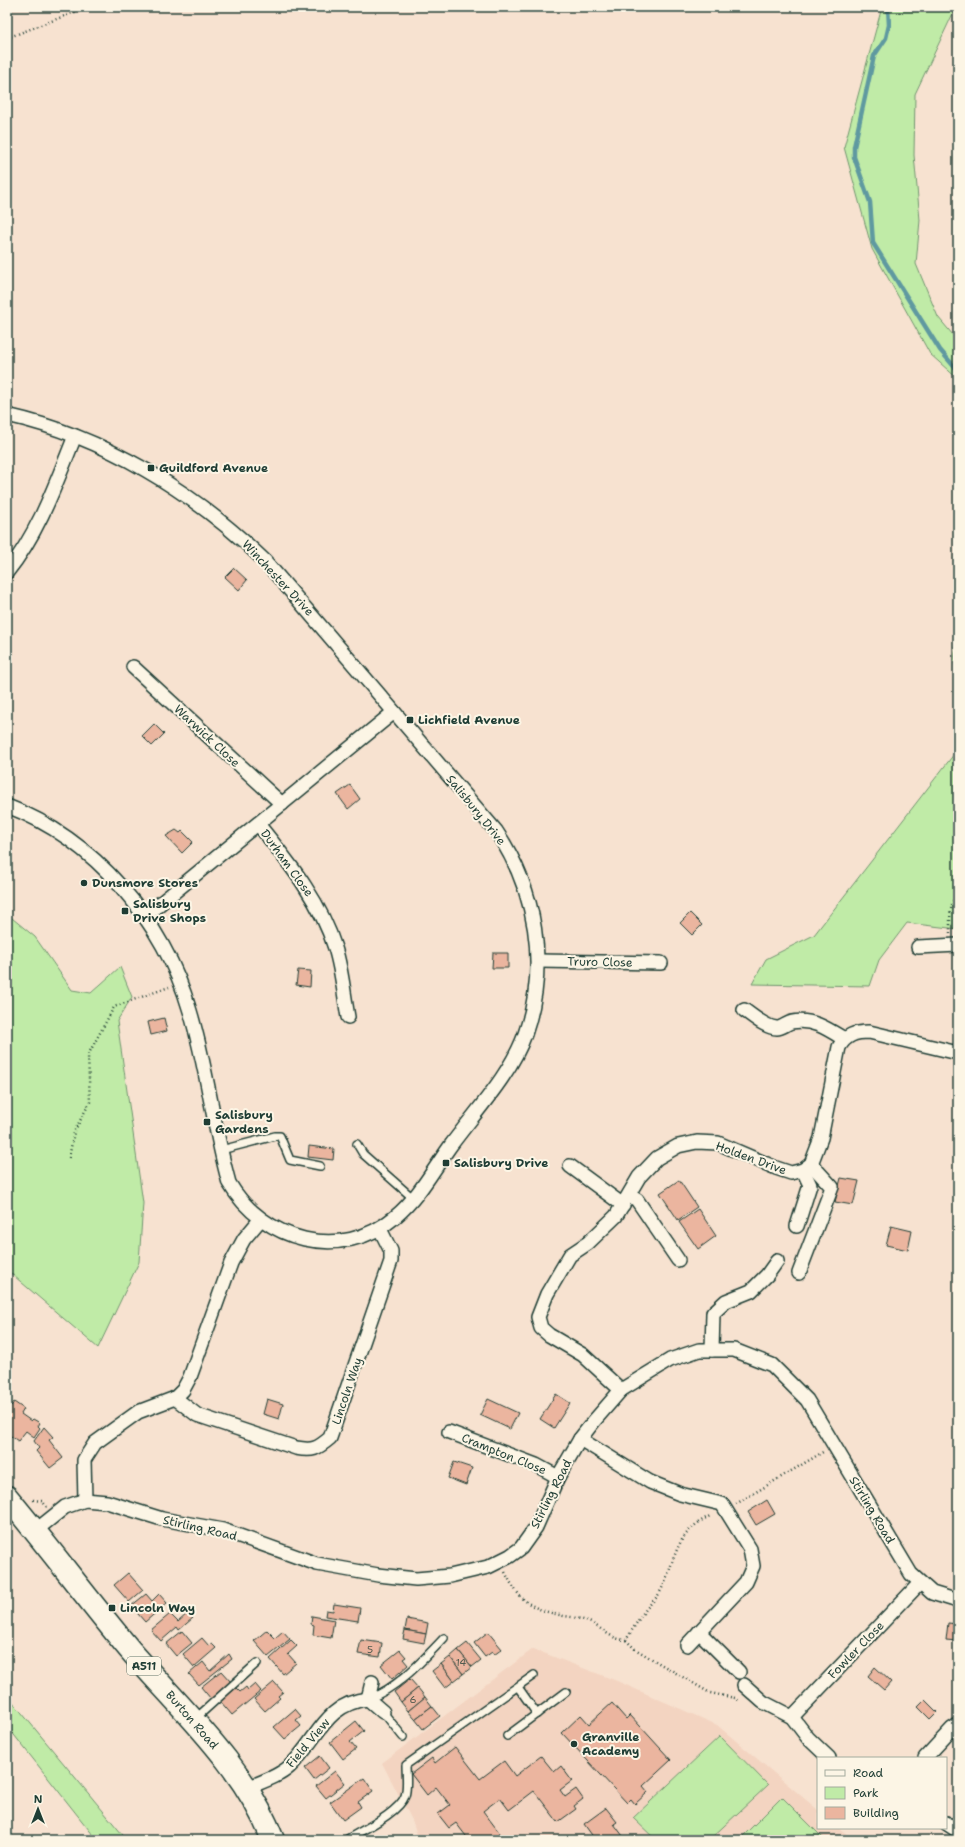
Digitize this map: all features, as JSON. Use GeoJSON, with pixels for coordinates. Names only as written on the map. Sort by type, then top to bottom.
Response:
{"type":"FeatureCollection","features":[{"type":"Feature","properties":{"kind":"highway","name":"Burton Road"},"geometry":{"type":"LineString","coordinates":[[7,1497],[130,1649],[220,1751],[247,1788],[260,1809],[273,1840]]}},
{"type":"Feature","properties":{"kind":"street","name":"Winchester Drive"},"geometry":{"type":"LineString","coordinates":[[7,415],[75,436],[124,458],[161,479],[222,521],[264,560],[394,712]]}},
{"type":"Feature","properties":{"kind":"street"},"geometry":{"type":"LineString","coordinates":[[7,572],[19,557],[37,527],[75,436]]}},
{"type":"Feature","properties":{"kind":"street","name":"Warwick Close"},"geometry":{"type":"LineString","coordinates":[[133,667],[282,804]]}},
{"type":"Feature","properties":{"kind":"street"},"geometry":{"type":"LineString","coordinates":[[145,916],[394,712]]}},
{"type":"Feature","properties":{"kind":"street","name":"Salisbury Drive"},"geometry":{"type":"LineString","coordinates":[[7,806],[65,836],[102,867],[145,916],[169,957],[180,983],[195,1029],[229,1183],[244,1204],[260,1220],[297,1238],[332,1242],[356,1238],[380,1229],[414,1199],[450,1146],[487,1098],[516,1054],[525,1034],[531,1012],[537,978],[538,961],[532,913],[513,858],[496,831],[394,712]]}},
{"type":"Feature","properties":{"kind":"street","name":"Durham Close"},"geometry":{"type":"LineString","coordinates":[[258,824],[300,878],[325,922],[336,950],[348,1018]]}},
{"type":"Feature","properties":{"kind":"street"},"geometry":{"type":"LineString","coordinates":[[918,947],[954,945]]}},
{"type":"Feature","properties":{"kind":"street","name":"Truro Close"},"geometry":{"type":"LineString","coordinates":[[538,961],[661,963]]}},
{"type":"Feature","properties":{"kind":"street"},"geometry":{"type":"LineString","coordinates":[[744,1010],[767,1025],[778,1028],[792,1022],[808,1021],[822,1025],[844,1039]]}},
{"type":"Feature","properties":{"kind":"street"},"geometry":{"type":"LineString","coordinates":[[797,1226],[810,1186],[807,1167],[821,1138],[839,1047],[844,1039],[852,1034],[869,1032],[958,1054]]}},
{"type":"Feature","properties":{"kind":"street","name":"Holden Drive"},"geometry":{"type":"LineString","coordinates":[[621,1390],[584,1355],[549,1335],[541,1328],[538,1317],[547,1294],[570,1255],[594,1238],[616,1216],[639,1177],[657,1158],[678,1146],[697,1142],[718,1143],[791,1173],[807,1167]]}},
{"type":"Feature","properties":{"kind":"street"},"geometry":{"type":"LineString","coordinates":[[570,1166],[626,1200],[637,1200],[678,1260]]}},
{"type":"Feature","properties":{"kind":"street"},"geometry":{"type":"LineString","coordinates":[[799,1273],[832,1187],[807,1167]]}},
{"type":"Feature","properties":{"kind":"street"},"geometry":{"type":"LineString","coordinates":[[85,1500],[84,1460],[95,1443],[138,1412],[175,1398],[183,1390],[190,1377],[231,1263],[244,1239],[260,1220]]}},
{"type":"Feature","properties":{"kind":"street","name":"Lincoln Way"},"geometry":{"type":"LineString","coordinates":[[175,1398],[197,1415],[226,1426],[296,1448],[310,1450],[320,1446],[330,1438],[392,1261],[391,1252],[380,1229]]}},
{"type":"Feature","properties":{"kind":"street"},"geometry":{"type":"LineString","coordinates":[[712,1350],[713,1313],[726,1301],[751,1290],[767,1275],[777,1261]]}},
{"type":"Feature","properties":{"kind":"street","name":"Stirling Road"},"geometry":{"type":"LineString","coordinates":[[35,1531],[66,1507],[85,1500],[107,1502],[162,1519],[223,1530],[317,1564],[378,1575],[416,1578],[450,1576],[488,1567],[510,1556],[521,1548],[536,1527],[558,1477],[580,1439],[621,1390],[670,1360],[699,1350],[734,1350],[772,1365],[807,1400],[911,1574],[932,1593],[958,1601]]}},
{"type":"Feature","properties":{"kind":"street","name":"Crampton Close"},"geometry":{"type":"LineString","coordinates":[[449,1432],[536,1465],[558,1477]]}},
{"type":"Feature","properties":{"kind":"street"},"geometry":{"type":"LineString","coordinates":[[580,1439],[650,1482],[680,1494],[722,1504],[750,1549],[753,1566],[746,1582],[687,1645]]}},
{"type":"Feature","properties":{"kind":"street","name":"Fowler Close"},"geometry":{"type":"LineString","coordinates":[[792,1717],[920,1582]]}},
{"type":"Feature","properties":{"kind":"street"},"geometry":{"type":"LineString","coordinates":[[699,1632],[739,1672]]}},
{"type":"Feature","properties":{"kind":"street"},"geometry":{"type":"LineString","coordinates":[[372,1682],[368,1699],[383,1712]]}},
{"type":"Feature","properties":{"kind":"street"},"geometry":{"type":"LineString","coordinates":[[744,1685],[763,1702],[792,1717],[808,1738],[828,1757]]}},
{"type":"Feature","properties":{"kind":"street","name":"Field View"},"geometry":{"type":"LineString","coordinates":[[247,1788],[270,1779],[288,1768],[300,1756],[328,1717],[349,1703],[368,1699]]}},
{"type":"Feature","properties":{"kind":"street"},"geometry":{"type":"LineString","coordinates":[[926,1757],[952,1728],[958,1724]]}},
{"type":"Feature","properties":{"kind":"street"},"geometry":{"type":"LineString","coordinates":[[947,1824],[958,1831]]}},
{"type":"Feature","properties":{"kind":"lane"},"geometry":{"type":"LineString","coordinates":[[221,1150],[280,1136],[290,1160],[320,1166]]}},
{"type":"Feature","properties":{"kind":"lane"},"geometry":{"type":"LineString","coordinates":[[358,1144],[363,1154],[414,1199]]}},
{"type":"Feature","properties":{"kind":"lane"},"geometry":{"type":"LineString","coordinates":[[368,1699],[382,1694],[419,1664],[444,1638]]}},
{"type":"Feature","properties":{"kind":"lane"},"geometry":{"type":"LineString","coordinates":[[193,1720],[257,1662]]}},
{"type":"Feature","properties":{"kind":"lane"},"geometry":{"type":"LineString","coordinates":[[346,1840],[396,1808],[404,1797],[406,1789],[406,1765],[534,1675]]}},
{"type":"Feature","properties":{"kind":"lane"},"geometry":{"type":"LineString","coordinates":[[518,1687],[537,1714]]}},
{"type":"Feature","properties":{"kind":"lane"},"geometry":{"type":"LineString","coordinates":[[507,1736],[566,1692]]}},
{"type":"Feature","properties":{"kind":"lane"},"geometry":{"type":"LineString","coordinates":[[383,1712],[403,1737]]}},
{"type":"Feature","properties":{"kind":"path"},"geometry":{"type":"LineString","coordinates":[[7,38],[88,7]]}},
{"type":"Feature","properties":{"kind":"path"},"geometry":{"type":"LineString","coordinates":[[954,945],[950,917],[954,897],[958,894]]}},
{"type":"Feature","properties":{"kind":"path"},"geometry":{"type":"LineString","coordinates":[[69,1158],[74,1132],[90,1102],[88,1055],[114,1007],[180,983]]}},
{"type":"Feature","properties":{"kind":"path"},"geometry":{"type":"LineString","coordinates":[[626,1640],[647,1608],[660,1593],[670,1569],[675,1550],[685,1534],[700,1521],[741,1502],[834,1446]]}},
{"type":"Feature","properties":{"kind":"path"},"geometry":{"type":"LineString","coordinates":[[499,1561],[518,1596],[530,1605],[550,1613],[590,1622],[619,1640],[626,1640],[635,1649],[710,1693],[735,1698],[741,1702]]}},
{"type":"Feature","properties":{"kind":"shaded area","name":"Granville Academy"},"geometry":{"type":"Polygon","coordinates":[[[533,1649],[617,1681],[717,1725],[817,1809],[817,1829],[840,1829],[854,1840],[419,1840],[412,1820],[382,1763],[533,1649]]]}},
{"type":"Feature","properties":{"kind":"green space"},"geometry":{"type":"Polygon","coordinates":[[[882,7],[956,7],[915,94],[914,155],[920,220],[916,264],[938,317],[958,341],[958,379],[930,354],[872,249],[844,147],[882,7]]]}},
{"type":"Feature","properties":{"kind":"green space"},"geometry":{"type":"Polygon","coordinates":[[[958,626],[958,674],[954,661],[958,626]]]}},
{"type":"Feature","properties":{"kind":"green space"},"geometry":{"type":"Polygon","coordinates":[[[958,749],[958,929],[907,923],[879,960],[870,986],[752,984],[766,959],[814,935],[958,749]]]}},
{"type":"Feature","properties":{"kind":"green space"},"geometry":{"type":"Polygon","coordinates":[[[7,914],[35,937],[72,990],[91,993],[120,967],[132,997],[117,1021],[143,1203],[139,1262],[98,1348],[7,1270],[7,914]]]}},
{"type":"Feature","properties":{"kind":"green space"},"geometry":{"type":"Polygon","coordinates":[[[7,1695],[127,1840],[97,1840],[7,1726],[7,1695]]]}},
{"type":"Feature","properties":{"kind":"green space"},"geometry":{"type":"Polygon","coordinates":[[[720,1736],[768,1785],[709,1840],[656,1840],[633,1818],[720,1736]]]}},
{"type":"Feature","properties":{"kind":"green space"},"geometry":{"type":"Polygon","coordinates":[[[782,1797],[825,1840],[739,1840],[782,1797]]]}},
{"type":"Feature","properties":{"kind":"building"},"geometry":{"type":"Polygon","coordinates":[[[234,568],[247,580],[239,590],[225,577],[234,568]]]}},
{"type":"Feature","properties":{"kind":"building"},"geometry":{"type":"Polygon","coordinates":[[[154,724],[164,734],[152,746],[142,736],[154,724]]]}},
{"type":"Feature","properties":{"kind":"building"},"geometry":{"type":"Polygon","coordinates":[[[350,785],[360,799],[348,809],[337,794],[350,785]]]}},
{"type":"Feature","properties":{"kind":"building"},"geometry":{"type":"Polygon","coordinates":[[[176,830],[180,833],[182,831],[193,842],[182,853],[166,836],[176,830]]]}},
{"type":"Feature","properties":{"kind":"building"},"geometry":{"type":"Polygon","coordinates":[[[690,913],[702,925],[692,935],[680,923],[690,913]]]}},
{"type":"Feature","properties":{"kind":"building"},"geometry":{"type":"Polygon","coordinates":[[[493,953],[508,953],[508,968],[492,968],[493,953]]]}},
{"type":"Feature","properties":{"kind":"building"},"geometry":{"type":"Polygon","coordinates":[[[298,970],[311,971],[310,987],[296,985],[298,970]]]}},
{"type":"Feature","properties":{"kind":"building"},"geometry":{"type":"Polygon","coordinates":[[[164,1018],[167,1031],[151,1035],[148,1022],[164,1018]]]}},
{"type":"Feature","properties":{"kind":"building"},"geometry":{"type":"Polygon","coordinates":[[[309,1146],[334,1149],[333,1160],[308,1157],[309,1146]]]}},
{"type":"Feature","properties":{"kind":"building"},"geometry":{"type":"Polygon","coordinates":[[[841,1178],[859,1181],[853,1205],[835,1202],[841,1178]]]}},
{"type":"Feature","properties":{"kind":"building"},"geometry":{"type":"Polygon","coordinates":[[[679,1180],[697,1207],[678,1220],[660,1193],[679,1180]]]}},
{"type":"Feature","properties":{"kind":"building"},"geometry":{"type":"Polygon","coordinates":[[[698,1209],[716,1236],[698,1249],[679,1222],[698,1209]]]}},
{"type":"Feature","properties":{"kind":"building"},"geometry":{"type":"Polygon","coordinates":[[[891,1226],[912,1231],[908,1250],[886,1245],[891,1226]]]}},
{"type":"Feature","properties":{"kind":"building"},"geometry":{"type":"Polygon","coordinates":[[[556,1394],[570,1403],[554,1428],[540,1419],[556,1394]]]}},
{"type":"Feature","properties":{"kind":"building"},"geometry":{"type":"Polygon","coordinates":[[[267,1399],[283,1404],[279,1419],[263,1414],[267,1399]]]}},
{"type":"Feature","properties":{"kind":"building"},"geometry":{"type":"Polygon","coordinates":[[[488,1399],[518,1413],[510,1429],[480,1415],[488,1399]]]}},
{"type":"Feature","properties":{"kind":"building"},"geometry":{"type":"Polygon","coordinates":[[[14,1402],[24,1409],[21,1414],[31,1421],[33,1419],[40,1423],[38,1426],[40,1428],[34,1437],[26,1431],[18,1441],[8,1434],[10,1432],[7,1429],[7,1403],[11,1406],[14,1402]]]}},
{"type":"Feature","properties":{"kind":"building"},"geometry":{"type":"Polygon","coordinates":[[[44,1427],[53,1437],[49,1440],[63,1458],[50,1468],[36,1451],[39,1448],[34,1441],[44,1427]]]}},
{"type":"Feature","properties":{"kind":"building"},"geometry":{"type":"Polygon","coordinates":[[[454,1462],[472,1468],[466,1485],[448,1478],[454,1462]]]}},
{"type":"Feature","properties":{"kind":"building"},"geometry":{"type":"Polygon","coordinates":[[[767,1500],[775,1514],[756,1525],[748,1512],[767,1500]]]}},
{"type":"Feature","properties":{"kind":"building"},"geometry":{"type":"Polygon","coordinates":[[[128,1573],[143,1590],[129,1602],[114,1585],[128,1573]]]}},
{"type":"Feature","properties":{"kind":"building"},"geometry":{"type":"Polygon","coordinates":[[[146,1594],[152,1601],[159,1594],[167,1603],[145,1622],[131,1606],[146,1594]]]}},
{"type":"Feature","properties":{"kind":"building"},"geometry":{"type":"Polygon","coordinates":[[[334,1604],[360,1608],[358,1621],[325,1616],[326,1610],[333,1611],[334,1604]]]}},
{"type":"Feature","properties":{"kind":"building"},"geometry":{"type":"Polygon","coordinates":[[[188,1613],[193,1618],[179,1630],[177,1627],[161,1641],[151,1630],[170,1614],[178,1622],[188,1613]]]}},
{"type":"Feature","properties":{"kind":"building"},"geometry":{"type":"Polygon","coordinates":[[[312,1616],[334,1620],[331,1638],[313,1635],[314,1625],[311,1624],[312,1616]]]}},
{"type":"Feature","properties":{"kind":"building"},"geometry":{"type":"Polygon","coordinates":[[[407,1619],[428,1623],[426,1634],[405,1630],[407,1619]]]}},
{"type":"Feature","properties":{"kind":"building"},"geometry":{"type":"Polygon","coordinates":[[[948,1623],[958,1624],[957,1641],[946,1640],[948,1623]]]}},
{"type":"Feature","properties":{"kind":"building"},"geometry":{"type":"Polygon","coordinates":[[[267,1630],[275,1638],[283,1631],[290,1639],[268,1657],[254,1641],[267,1630]]]}},
{"type":"Feature","properties":{"kind":"building"},"geometry":{"type":"Polygon","coordinates":[[[405,1630],[426,1634],[424,1643],[403,1639],[405,1630]]]}},
{"type":"Feature","properties":{"kind":"building"},"geometry":{"type":"Polygon","coordinates":[[[182,1631],[192,1643],[176,1656],[166,1644],[182,1631]]]}},
{"type":"Feature","properties":{"kind":"building"},"geometry":{"type":"Polygon","coordinates":[[[488,1632],[502,1649],[494,1655],[492,1652],[485,1657],[474,1643],[488,1632]]]}},
{"type":"Feature","properties":{"kind":"building"},"geometry":{"type":"Polygon","coordinates":[[[202,1638],[209,1646],[212,1644],[216,1648],[194,1667],[183,1654],[202,1638]]]}},
{"type":"Feature","properties":{"kind":"building"},"geometry":{"type":"Polygon","coordinates":[[[291,1640],[297,1646],[288,1654],[296,1663],[283,1674],[270,1659],[291,1640]]]}},
{"type":"Feature","properties":{"kind":"building"},"geometry":{"type":"Polygon","coordinates":[[[361,1640],[382,1643],[380,1657],[358,1654],[361,1640]]]}},
{"type":"Feature","properties":{"kind":"building"},"geometry":{"type":"Polygon","coordinates":[[[467,1643],[481,1660],[472,1667],[458,1650],[467,1643]]]}},
{"type":"Feature","properties":{"kind":"building"},"geometry":{"type":"Polygon","coordinates":[[[400,1650],[406,1657],[403,1659],[408,1665],[392,1679],[381,1665],[400,1650]]]}},
{"type":"Feature","properties":{"kind":"building"},"geometry":{"type":"Polygon","coordinates":[[[458,1650],[472,1667],[463,1674],[450,1657],[458,1650]]]}},
{"type":"Feature","properties":{"kind":"building"},"geometry":{"type":"Polygon","coordinates":[[[229,1654],[232,1659],[199,1685],[189,1674],[203,1662],[210,1671],[229,1654]]]}},
{"type":"Feature","properties":{"kind":"building"},"geometry":{"type":"Polygon","coordinates":[[[450,1657],[463,1674],[454,1681],[441,1664],[450,1657]]]}},
{"type":"Feature","properties":{"kind":"building"},"geometry":{"type":"Polygon","coordinates":[[[441,1664],[454,1681],[445,1688],[432,1671],[441,1664]]]}},
{"type":"Feature","properties":{"kind":"building"},"geometry":{"type":"Polygon","coordinates":[[[875,1667],[891,1682],[884,1690],[868,1676],[875,1667]]]}},
{"type":"Feature","properties":{"kind":"building"},"geometry":{"type":"Polygon","coordinates":[[[221,1671],[231,1682],[211,1699],[201,1687],[221,1671]]]}},
{"type":"Feature","properties":{"kind":"building"},"geometry":{"type":"Polygon","coordinates":[[[410,1679],[418,1688],[401,1702],[394,1692],[410,1679]]]}},
{"type":"Feature","properties":{"kind":"building"},"geometry":{"type":"Polygon","coordinates":[[[274,1682],[283,1692],[278,1696],[280,1698],[265,1711],[254,1699],[274,1682]]]}},
{"type":"Feature","properties":{"kind":"building"},"geometry":{"type":"Polygon","coordinates":[[[255,1684],[261,1691],[232,1715],[220,1701],[236,1688],[240,1692],[246,1687],[248,1690],[255,1684]]]}},
{"type":"Feature","properties":{"kind":"building"},"geometry":{"type":"Polygon","coordinates":[[[418,1688],[425,1697],[408,1711],[401,1702],[418,1688]]]}},
{"type":"Feature","properties":{"kind":"building"},"geometry":{"type":"Polygon","coordinates":[[[425,1697],[432,1706],[415,1719],[408,1711],[425,1697]]]}},
{"type":"Feature","properties":{"kind":"building"},"geometry":{"type":"Polygon","coordinates":[[[925,1700],[937,1712],[930,1719],[918,1707],[925,1700]]]}},
{"type":"Feature","properties":{"kind":"building"},"geometry":{"type":"Polygon","coordinates":[[[612,1703],[626,1719],[630,1715],[671,1760],[643,1786],[648,1792],[635,1804],[631,1799],[627,1803],[562,1733],[581,1715],[589,1724],[612,1703]]]}},
{"type":"Feature","properties":{"kind":"building"},"geometry":{"type":"Polygon","coordinates":[[[432,1706],[440,1716],[423,1729],[415,1719],[432,1706]]]}},
{"type":"Feature","properties":{"kind":"building"},"geometry":{"type":"Polygon","coordinates":[[[295,1709],[301,1716],[296,1720],[301,1726],[285,1739],[274,1727],[295,1709]]]}},
{"type":"Feature","properties":{"kind":"building"},"geometry":{"type":"Polygon","coordinates":[[[356,1721],[364,1731],[350,1742],[356,1749],[343,1759],[330,1742],[356,1721]]]}},
{"type":"Feature","properties":{"kind":"building"},"geometry":{"type":"Polygon","coordinates":[[[455,1747],[480,1779],[504,1761],[515,1776],[541,1756],[554,1772],[561,1766],[572,1781],[560,1790],[565,1797],[576,1789],[583,1799],[574,1806],[576,1809],[558,1822],[534,1791],[509,1810],[500,1798],[483,1811],[505,1840],[469,1840],[456,1823],[449,1828],[438,1814],[450,1805],[436,1787],[427,1795],[411,1774],[432,1758],[435,1763],[455,1747]]]}},
{"type":"Feature","properties":{"kind":"building"},"geometry":{"type":"Polygon","coordinates":[[[320,1756],[329,1768],[314,1780],[305,1768],[320,1756]]]}},
{"type":"Feature","properties":{"kind":"building"},"geometry":{"type":"Polygon","coordinates":[[[335,1771],[345,1783],[326,1798],[316,1786],[335,1771]]]}},
{"type":"Feature","properties":{"kind":"building"},"geometry":{"type":"Polygon","coordinates":[[[364,1778],[373,1791],[358,1802],[361,1807],[343,1820],[330,1802],[364,1778]]]}},
{"type":"Feature","properties":{"kind":"building"},"geometry":{"type":"Polygon","coordinates":[[[606,1808],[617,1822],[614,1824],[626,1840],[591,1840],[594,1838],[584,1824],[606,1808]]]}},
{"type":"Feature","properties":{"kind":"waterway"},"geometry":{"type":"LineString","coordinates":[[888,7],[889,25],[886,38],[874,56],[854,147],[854,157],[870,202],[873,243],[940,350],[958,371]]}},
{"type":"Feature","properties":{"kind":"place","name":"Guildford Avenue"},"geometry":{"type":"Point","coordinates":[151,468]}},
{"type":"Feature","properties":{"kind":"place","name":"Lichfield Avenue"},"geometry":{"type":"Point","coordinates":[410,720]}},
{"type":"Feature","properties":{"kind":"place","name":"Dunsmore Stores"},"geometry":{"type":"Point","coordinates":[84,883]}},
{"type":"Feature","properties":{"kind":"place","name":"Salisbury Drive Shops"},"geometry":{"type":"Point","coordinates":[125,911]}},
{"type":"Feature","properties":{"kind":"place","name":"Salisbury Gardens"},"geometry":{"type":"Point","coordinates":[207,1122]}},
{"type":"Feature","properties":{"kind":"place","name":"Salisbury Drive"},"geometry":{"type":"Point","coordinates":[446,1163]}},
{"type":"Feature","properties":{"kind":"place","name":"Lincoln Way"},"geometry":{"type":"Point","coordinates":[112,1608]}},
{"type":"Feature","properties":{"kind":"place","name":"Granville Academy"},"geometry":{"type":"Point","coordinates":[574,1744]}}]}
